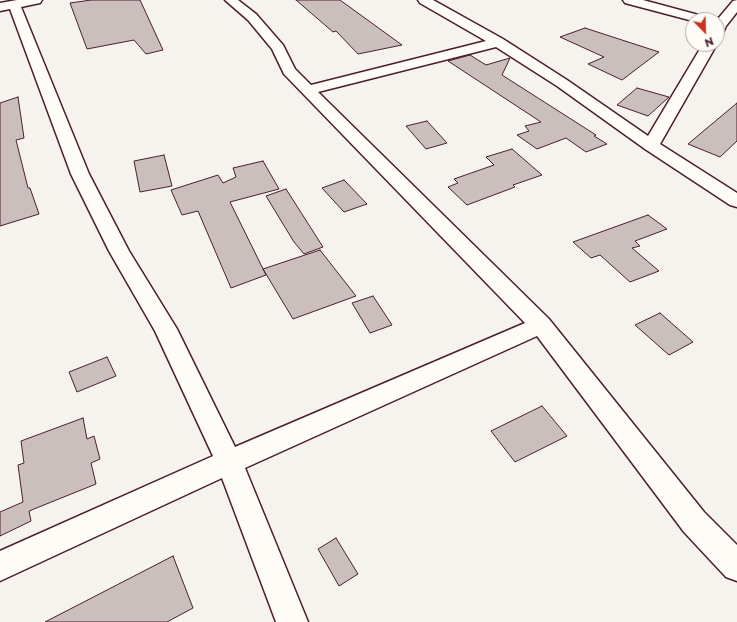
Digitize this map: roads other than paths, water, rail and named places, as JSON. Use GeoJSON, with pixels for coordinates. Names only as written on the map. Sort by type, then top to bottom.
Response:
{"type":"FeatureCollection","features":[{"type":"Feature","properties":{"kind":"street"},"geometry":{"type":"LineString","coordinates":[[36,0],[7,5],[43,76],[80,174],[119,251],[166,329],[229,462],[292,622]]}},
{"type":"Feature","properties":{"kind":"street"},"geometry":{"type":"LineString","coordinates":[[231,0],[252,17],[278,48],[289,71],[541,325],[694,522],[737,566]]}},
{"type":"Feature","properties":{"kind":"street"},"geometry":{"type":"LineString","coordinates":[[424,0],[498,42],[562,83],[651,145],[737,201]]}},
{"type":"Feature","properties":{"kind":"street"},"geometry":{"type":"LineString","coordinates":[[629,0],[685,15]]}},
{"type":"Feature","properties":{"kind":"street"},"geometry":{"type":"LineString","coordinates":[[725,19],[737,4]]}},
{"type":"Feature","properties":{"kind":"street"},"geometry":{"type":"LineString","coordinates":[[308,90],[498,42]]}},
{"type":"Feature","properties":{"kind":"street"},"geometry":{"type":"LineString","coordinates":[[651,145],[705,52]]}},
{"type":"Feature","properties":{"kind":"street"},"geometry":{"type":"LineString","coordinates":[[0,566],[229,462],[541,325]]}}]}
